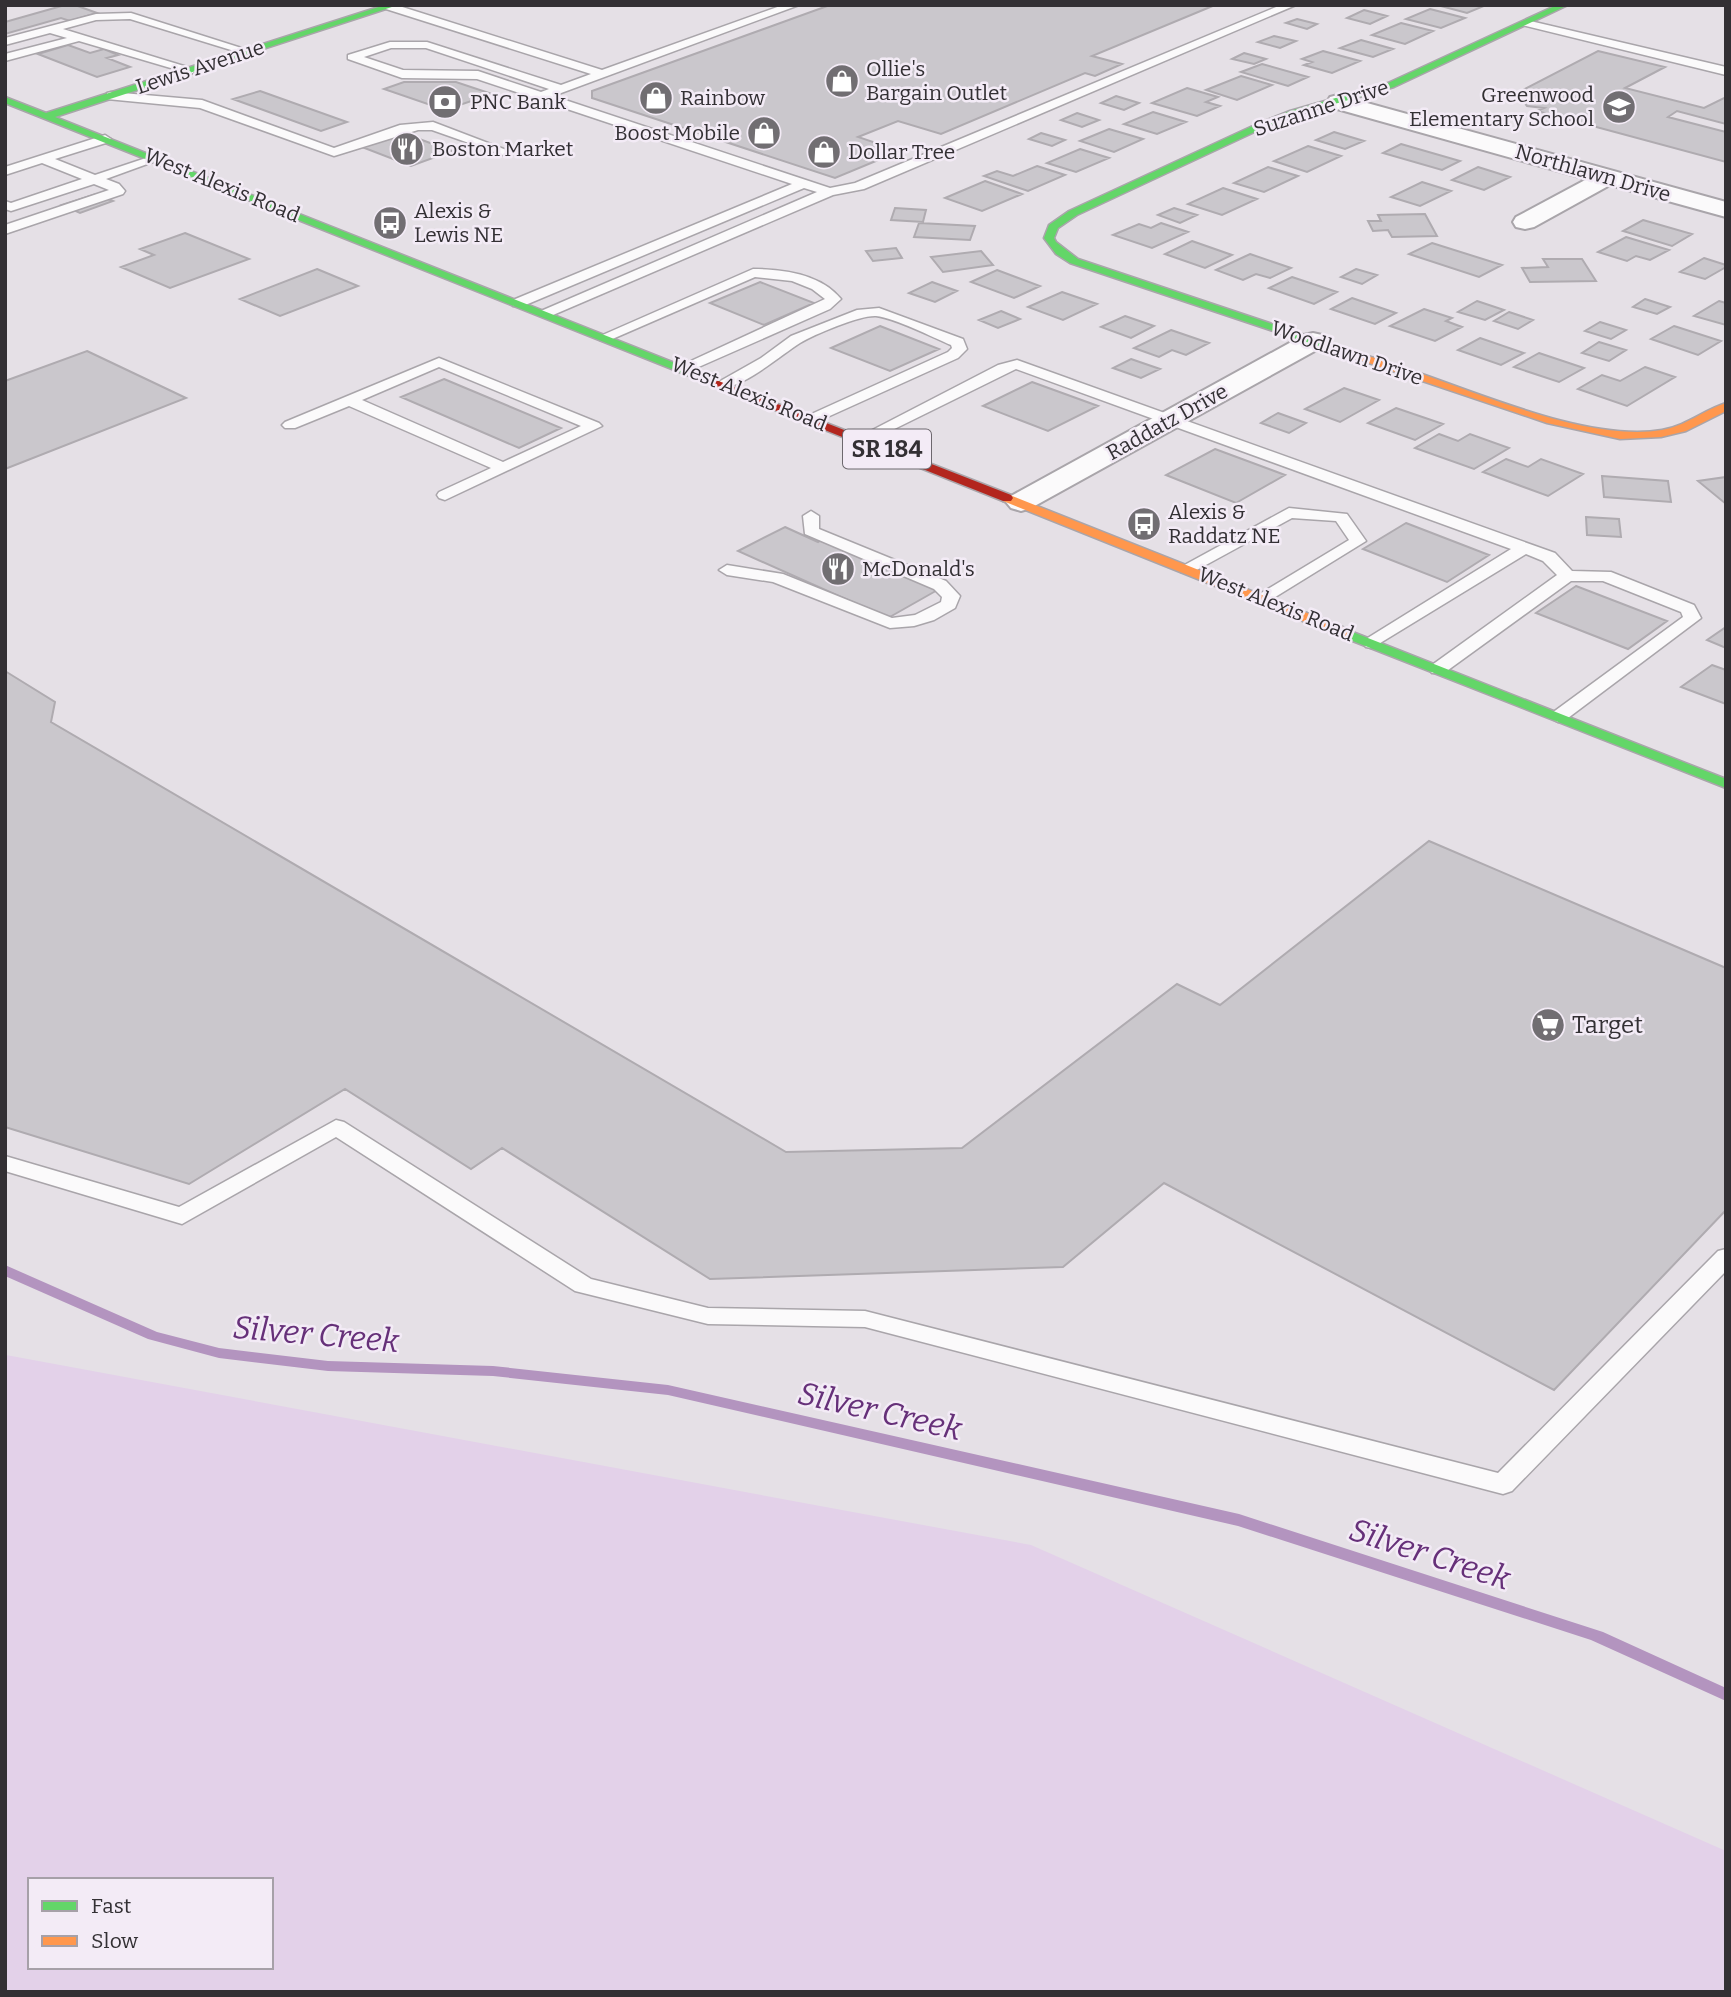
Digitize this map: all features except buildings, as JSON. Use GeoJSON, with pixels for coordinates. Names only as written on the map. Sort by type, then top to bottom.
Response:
{"type":"FeatureCollection","features":[{"type":"Feature","properties":{"kind":"main road","name":"Suzanne Drive"},"geometry":{"type":"LineString","coordinates":[[1049,238],[1053,227],[1073,213],[1260,126],[1293,113],[1391,85],[1564,5]]}},
{"type":"Feature","properties":{"kind":"main road","name":"Lewis Avenue"},"geometry":{"type":"LineString","coordinates":[[26,123],[378,8]]}},
{"type":"Feature","properties":{"kind":"main road","name":"West Alexis Road"},"geometry":{"type":"LineString","coordinates":[[5,100],[1726,784]]}},
{"type":"Feature","properties":{"kind":"main road","name":"Woodlawn Drive"},"geometry":{"type":"LineString","coordinates":[[1049,238],[1052,247],[1061,256],[1085,265],[1550,421],[1594,433],[1659,436],[1684,430],[1726,406]]}},
{"type":"Feature","properties":{"kind":"street","name":"Northlawn Drive"},"geometry":{"type":"LineString","coordinates":[[1338,102],[1726,210]]}},
{"type":"Feature","properties":{"kind":"street"},"geometry":{"type":"LineString","coordinates":[[1525,222],[1607,177]]}},
{"type":"Feature","properties":{"kind":"street","name":"Raddatz Drive"},"geometry":{"type":"LineString","coordinates":[[1021,502],[1313,341]]}},
{"type":"Feature","properties":{"kind":"lane"},"geometry":{"type":"LineString","coordinates":[[541,96],[794,5]]}},
{"type":"Feature","properties":{"kind":"lane"},"geometry":{"type":"LineString","coordinates":[[546,314],[829,192],[859,186],[1291,5]]}},
{"type":"Feature","properties":{"kind":"lane"},"geometry":{"type":"LineString","coordinates":[[378,8],[603,74]]}},
{"type":"Feature","properties":{"kind":"lane"},"geometry":{"type":"LineString","coordinates":[[378,8],[579,82]]}},
{"type":"Feature","properties":{"kind":"lane"},"geometry":{"type":"LineString","coordinates":[[5,42],[96,17],[131,16],[248,52]]}},
{"type":"Feature","properties":{"kind":"lane"},"geometry":{"type":"LineString","coordinates":[[1526,23],[1726,71]]}},
{"type":"Feature","properties":{"kind":"lane"},"geometry":{"type":"LineString","coordinates":[[50,29],[191,70]]}},
{"type":"Feature","properties":{"kind":"lane"},"geometry":{"type":"LineString","coordinates":[[5,59],[78,38]]}},
{"type":"Feature","properties":{"kind":"lane"},"geometry":{"type":"LineString","coordinates":[[561,89],[427,45],[390,45],[352,57],[402,74],[478,75],[829,192]]}},
{"type":"Feature","properties":{"kind":"lane"},"geometry":{"type":"LineString","coordinates":[[5,59],[15,64],[5,67]]}},
{"type":"Feature","properties":{"kind":"lane"},"geometry":{"type":"LineString","coordinates":[[111,96],[202,104],[334,152],[404,128],[418,126],[433,126],[503,151]]}},
{"type":"Feature","properties":{"kind":"lane"},"geometry":{"type":"LineString","coordinates":[[5,171],[105,139]]}},
{"type":"Feature","properties":{"kind":"lane"},"geometry":{"type":"LineString","coordinates":[[5,230],[118,191],[43,159]]}},
{"type":"Feature","properties":{"kind":"lane"},"geometry":{"type":"LineString","coordinates":[[5,205],[11,207],[155,159]]}},
{"type":"Feature","properties":{"kind":"lane"},"geometry":{"type":"LineString","coordinates":[[518,303],[803,184]]}},
{"type":"Feature","properties":{"kind":"lane"},"geometry":{"type":"LineString","coordinates":[[605,337],[753,273],[770,272],[791,277],[826,290],[834,299],[804,316],[685,369]]}},
{"type":"Feature","properties":{"kind":"lane"},"geometry":{"type":"LineString","coordinates":[[722,384],[766,361],[796,339],[862,313],[879,312],[958,342],[960,349],[812,419]]}},
{"type":"Feature","properties":{"kind":"lane"},"geometry":{"type":"LineString","coordinates":[[804,316],[828,326]]}},
{"type":"Feature","properties":{"kind":"lane"},"geometry":{"type":"LineString","coordinates":[[290,425],[439,362],[594,426],[445,495]]}},
{"type":"Feature","properties":{"kind":"lane"},"geometry":{"type":"LineString","coordinates":[[863,439],[1003,368],[1017,364],[1549,557],[1567,576]]}},
{"type":"Feature","properties":{"kind":"lane"},"geometry":{"type":"LineString","coordinates":[[349,400],[505,468]]}},
{"type":"Feature","properties":{"kind":"lane"},"geometry":{"type":"LineString","coordinates":[[1187,568],[1289,513],[1341,517],[1377,495]]}},
{"type":"Feature","properties":{"kind":"lane"},"geometry":{"type":"LineString","coordinates":[[727,570],[777,578],[890,622],[905,624],[920,620],[949,604],[951,596],[940,585],[811,531],[811,516]]}},
{"type":"Feature","properties":{"kind":"lane"},"geometry":{"type":"LineString","coordinates":[[1264,599],[1358,541],[1341,517]]}},
{"type":"Feature","properties":{"kind":"lane"},"geometry":{"type":"LineString","coordinates":[[1372,642],[1524,548]]}},
{"type":"Feature","properties":{"kind":"lane"},"geometry":{"type":"LineString","coordinates":[[1438,669],[1567,576],[1605,576],[1674,601],[1688,610],[1692,618],[1558,717]]}},
{"type":"Feature","properties":{"kind":"lane"},"geometry":{"type":"LineString","coordinates":[[5,1163],[182,1216],[336,1127],[583,1285],[708,1316],[865,1319],[1503,1484],[1726,1257]]}},
{"type":"Feature","properties":{"kind":"shaded area"},"geometry":{"type":"Polygon","coordinates":[[[6,1355],[1031,1545],[1726,1851],[1726,1992],[5,1992],[6,1355]]]}},
{"type":"Feature","properties":{"kind":"waterway","name":"Silver Creek"},"geometry":{"type":"LineString","coordinates":[[5,1270],[153,1336],[219,1353],[328,1366],[493,1371],[668,1390],[1239,1520],[1597,1636],[1726,1695]]}},
{"type":"Feature","properties":{"kind":"traffic: fast"},"geometry":{"type":"LineString","coordinates":[[47,116],[394,5]]}},
{"type":"Feature","properties":{"kind":"traffic: fast"},"geometry":{"type":"LineString","coordinates":[[1364,358],[1074,261],[1051,242],[1049,238],[1053,227],[1073,213],[1260,126],[1293,113],[1391,85],[1564,5]]}},
{"type":"Feature","properties":{"kind":"traffic: fast"},"geometry":{"type":"LineString","coordinates":[[5,100],[716,383]]}},
{"type":"Feature","properties":{"kind":"traffic: fast"},"geometry":{"type":"LineString","coordinates":[[1345,633],[1726,784]]}},
{"type":"Feature","properties":{"kind":"traffic: slow"},"geometry":{"type":"LineString","coordinates":[[1364,358],[1551,421],[1620,436],[1661,434],[1682,429],[1726,406]]}},
{"type":"Feature","properties":{"kind":"traffic: slow"},"geometry":{"type":"LineString","coordinates":[[1007,498],[1345,633]]}},
{"type":"Feature","properties":{"kind":"traffic: jam"},"geometry":{"type":"LineString","coordinates":[[716,383],[1007,498]]}},
{"type":"Feature","properties":{"kind":"place","name":"Ollie's Bargain Outlet"},"geometry":{"type":"Point","coordinates":[842,81]}},
{"type":"Feature","properties":{"kind":"place","name":"Rainbow"},"geometry":{"type":"Point","coordinates":[656,98]}},
{"type":"Feature","properties":{"kind":"place","name":"PNC Bank"},"geometry":{"type":"Point","coordinates":[445,102]}},
{"type":"Feature","properties":{"kind":"place","name":"Greenwood Elementary School"},"geometry":{"type":"Point","coordinates":[1619,107]}},
{"type":"Feature","properties":{"kind":"place","name":"Boost Mobile"},"geometry":{"type":"Point","coordinates":[764,133]}},
{"type":"Feature","properties":{"kind":"place","name":"Boston Market"},"geometry":{"type":"Point","coordinates":[407,149]}},
{"type":"Feature","properties":{"kind":"place","name":"Dollar Tree"},"geometry":{"type":"Point","coordinates":[824,152]}},
{"type":"Feature","properties":{"kind":"place","name":"Alexis & Lewis NE"},"geometry":{"type":"Point","coordinates":[390,223]}},
{"type":"Feature","properties":{"kind":"place","name":"Alexis & Raddatz NE"},"geometry":{"type":"Point","coordinates":[1144,524]}},
{"type":"Feature","properties":{"kind":"place","name":"McDonald's"},"geometry":{"type":"Point","coordinates":[838,569]}},
{"type":"Feature","properties":{"kind":"place","name":"Target"},"geometry":{"type":"Point","coordinates":[1548,1025]}}]}
